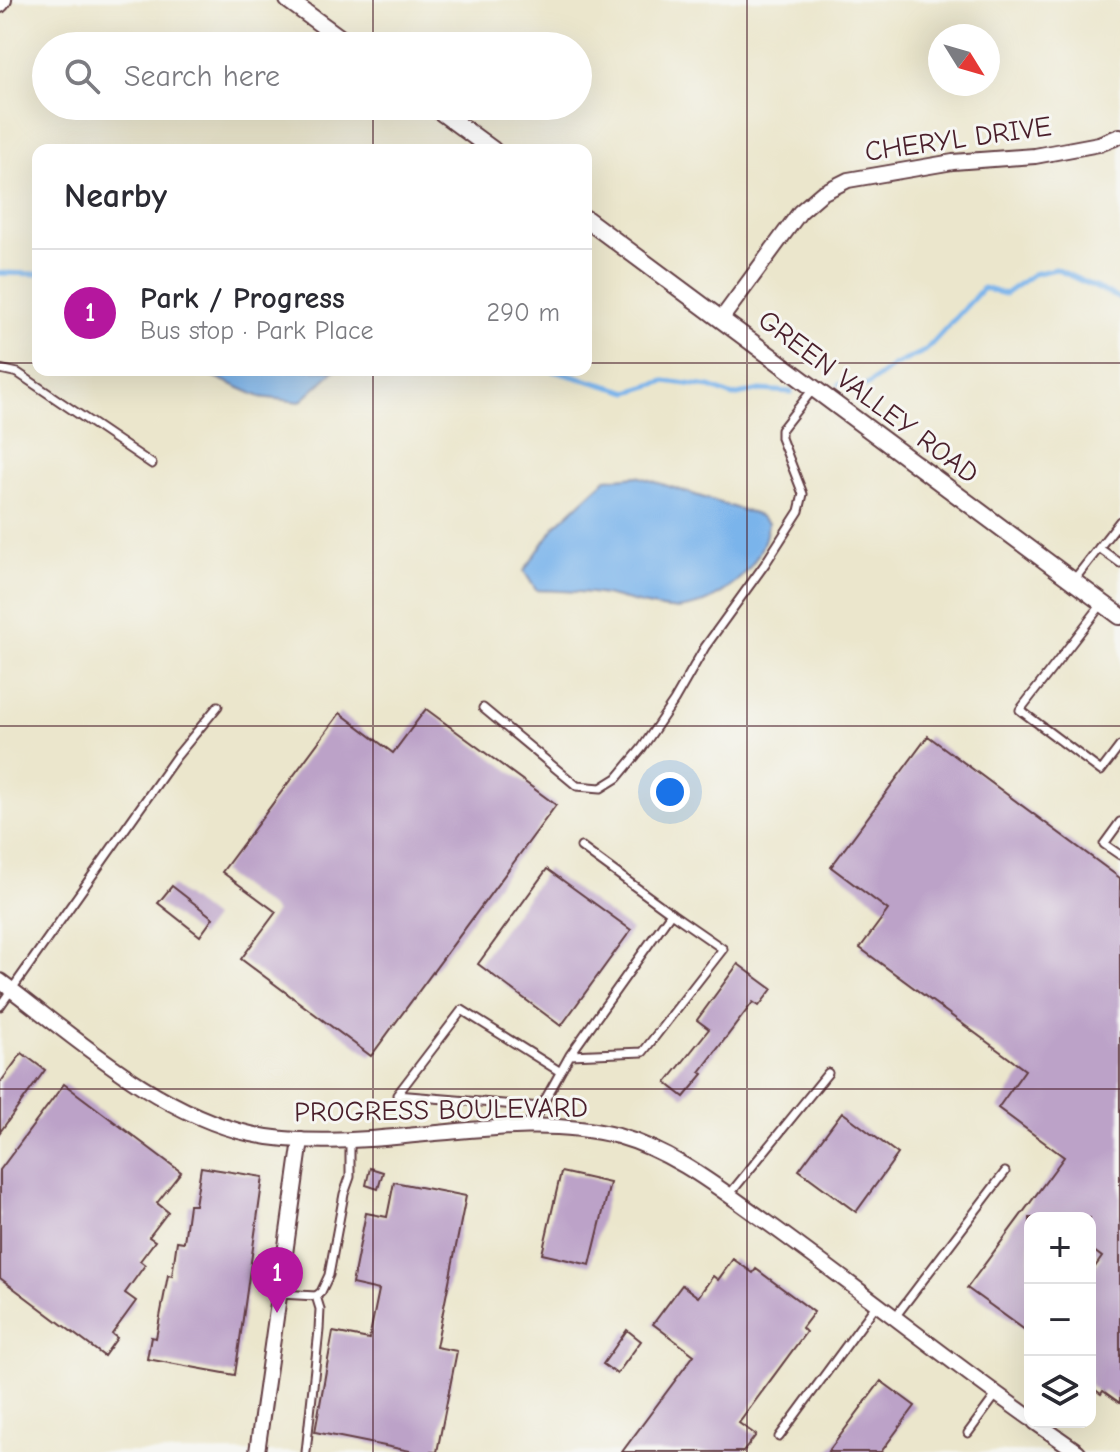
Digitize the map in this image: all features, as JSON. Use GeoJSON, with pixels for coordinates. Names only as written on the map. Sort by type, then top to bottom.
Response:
{"type":"FeatureCollection","features":[{"type":"Feature","properties":{"kind":"street"},"geometry":{"type":"LineString","coordinates":[[288,0],[332,32]]}},
{"type":"Feature","properties":{"kind":"street"},"geometry":{"type":"LineString","coordinates":[[452,120],[485,144]]}},
{"type":"Feature","properties":{"kind":"street","name":"CHERYL DRIVE"},"geometry":{"type":"LineString","coordinates":[[722,318],[800,212],[822,193],[848,180],[953,162],[1035,156],[1099,144],[1120,136]]}},
{"type":"Feature","properties":{"kind":"street","name":"GREEN VALLEY ROAD"},"geometry":{"type":"LineString","coordinates":[[592,223],[1120,616]]}},
{"type":"Feature","properties":{"kind":"street","name":"PROGRESS BOULEVARD"},"geometry":{"type":"LineString","coordinates":[[0,981],[116,1067],[183,1109],[240,1131],[301,1140],[350,1140],[570,1128],[619,1136],[665,1154],[729,1195],[1024,1414]]}},
{"type":"Feature","properties":{"kind":"street"},"geometry":{"type":"LineString","coordinates":[[257,1452],[301,1140]]}},
{"type":"Feature","properties":{"kind":"street"},"geometry":{"type":"LineString","coordinates":[[1044,1428],[1078,1452]]}},
{"type":"Feature","properties":{"kind":"lane"},"geometry":{"type":"LineString","coordinates":[[0,369],[18,373],[152,464]]}},
{"type":"Feature","properties":{"kind":"lane"},"geometry":{"type":"LineString","coordinates":[[483,708],[577,786],[601,788],[617,778],[642,748],[705,647],[799,511],[803,494],[781,438],[781,430],[814,387]]}},
{"type":"Feature","properties":{"kind":"lane"},"geometry":{"type":"LineString","coordinates":[[1073,581],[1120,521]]}},
{"type":"Feature","properties":{"kind":"lane"},"geometry":{"type":"LineString","coordinates":[[1099,548],[1120,563]]}},
{"type":"Feature","properties":{"kind":"lane"},"geometry":{"type":"LineString","coordinates":[[1102,603],[1020,710],[1101,771],[1120,746]]}},
{"type":"Feature","properties":{"kind":"lane"},"geometry":{"type":"LineString","coordinates":[[0,1006],[176,757],[218,706]]}},
{"type":"Feature","properties":{"kind":"lane"},"geometry":{"type":"LineString","coordinates":[[1120,822],[1104,844],[1120,855]]}},
{"type":"Feature","properties":{"kind":"lane"},"geometry":{"type":"LineString","coordinates":[[570,1055],[643,1052],[723,949],[581,847]]}},
{"type":"Feature","properties":{"kind":"lane"},"geometry":{"type":"LineString","coordinates":[[533,1128],[559,1071],[671,913]]}},
{"type":"Feature","properties":{"kind":"lane"},"geometry":{"type":"LineString","coordinates":[[541,1107],[397,1095],[462,1010],[559,1071]]}},
{"type":"Feature","properties":{"kind":"lane"},"geometry":{"type":"LineString","coordinates":[[729,1195],[828,1073]]}},
{"type":"Feature","properties":{"kind":"lane"},"geometry":{"type":"LineString","coordinates":[[280,1294],[316,1296],[329,1275],[350,1177],[350,1140]]}},
{"type":"Feature","properties":{"kind":"lane"},"geometry":{"type":"LineString","coordinates":[[895,1317],[1005,1172]]}},
{"type":"Feature","properties":{"kind":"lane"},"geometry":{"type":"LineString","coordinates":[[306,1452],[319,1330],[320,1309],[316,1296]]}},
{"type":"Feature","properties":{"kind":"lane"},"geometry":{"type":"LineString","coordinates":[[779,1437],[877,1304]]}},
{"type":"Feature","properties":{"kind":"lane"},"geometry":{"type":"LineString","coordinates":[[968,1433],[996,1395]]}},
{"type":"Feature","properties":{"kind":"water"},"geometry":{"type":"Polygon","coordinates":[[[213,376],[328,376],[300,402],[260,397],[213,376]]]}},
{"type":"Feature","properties":{"kind":"water"},"geometry":{"type":"Polygon","coordinates":[[[637,476],[760,516],[768,523],[765,539],[749,568],[723,592],[692,606],[676,609],[658,608],[598,594],[536,590],[524,571],[556,525],[606,479],[637,476]]]}},
{"type":"Feature","properties":{"kind":"building"},"geometry":{"type":"Polygon","coordinates":[[[426,709],[556,805],[371,1056],[241,959],[276,912],[222,872],[340,713],[393,753],[426,709]]]}},
{"type":"Feature","properties":{"kind":"building"},"geometry":{"type":"Polygon","coordinates":[[[928,736],[1120,878],[1120,1403],[1103,1391],[1101,1394],[1096,1390],[1096,1266],[1102,1257],[1096,1252],[1096,1212],[1024,1212],[1024,1329],[967,1288],[1064,1157],[998,1108],[1025,1070],[860,948],[888,910],[831,867],[928,736]]]}},
{"type":"Feature","properties":{"kind":"building"},"geometry":{"type":"Polygon","coordinates":[[[547,869],[631,930],[561,1026],[478,964],[547,869]]]}},
{"type":"Feature","properties":{"kind":"building"},"geometry":{"type":"Polygon","coordinates":[[[172,886],[213,918],[200,936],[158,903],[172,886]]]}},
{"type":"Feature","properties":{"kind":"building"},"geometry":{"type":"Polygon","coordinates":[[[738,964],[772,989],[759,1006],[753,1002],[684,1097],[666,1083],[709,1029],[697,1020],[738,964]]]}},
{"type":"Feature","properties":{"kind":"building"},"geometry":{"type":"Polygon","coordinates":[[[22,1053],[45,1070],[0,1132],[0,1083],[22,1053]]]}},
{"type":"Feature","properties":{"kind":"building"},"geometry":{"type":"Polygon","coordinates":[[[64,1084],[181,1172],[157,1203],[168,1212],[149,1237],[155,1241],[140,1261],[145,1265],[125,1293],[136,1301],[112,1334],[117,1338],[104,1356],[0,1278],[0,1170],[64,1084]]]}},
{"type":"Feature","properties":{"kind":"building"},"geometry":{"type":"Polygon","coordinates":[[[842,1112],[898,1154],[856,1212],[799,1170],[842,1112]]]}},
{"type":"Feature","properties":{"kind":"building"},"geometry":{"type":"Polygon","coordinates":[[[201,1167],[263,1177],[235,1375],[147,1359],[151,1337],[156,1338],[168,1275],[172,1276],[177,1241],[184,1242],[189,1205],[195,1205],[201,1167]]]}},
{"type":"Feature","properties":{"kind":"building"},"geometry":{"type":"Polygon","coordinates":[[[370,1168],[383,1172],[378,1189],[366,1185],[370,1168]]]}},
{"type":"Feature","properties":{"kind":"building"},"geometry":{"type":"Polygon","coordinates":[[[561,1172],[610,1183],[590,1265],[542,1254],[561,1172]]]}},
{"type":"Feature","properties":{"kind":"building"},"geometry":{"type":"Polygon","coordinates":[[[394,1182],[466,1196],[436,1347],[457,1351],[437,1452],[415,1452],[315,1432],[333,1332],[369,1339],[379,1290],[352,1284],[366,1213],[387,1217],[394,1182]]]}},
{"type":"Feature","properties":{"kind":"building"},"geometry":{"type":"Polygon","coordinates":[[[733,1259],[753,1273],[756,1269],[814,1312],[802,1328],[806,1332],[739,1423],[756,1435],[743,1452],[622,1452],[694,1355],[653,1324],[682,1285],[698,1297],[713,1276],[718,1280],[733,1259]]]}},
{"type":"Feature","properties":{"kind":"building"},"geometry":{"type":"Polygon","coordinates":[[[627,1330],[641,1341],[617,1374],[603,1364],[627,1330]]]}},
{"type":"Feature","properties":{"kind":"building"},"geometry":{"type":"Polygon","coordinates":[[[881,1381],[915,1406],[881,1452],[828,1452],[881,1381]]]}},
{"type":"Feature","properties":{"kind":"waterway"},"geometry":{"type":"LineString","coordinates":[[839,384],[866,386],[893,366],[925,351],[983,288],[1005,294],[1033,274],[1056,269],[1120,299]]}},
{"type":"Feature","properties":{"kind":"waterway"},"geometry":{"type":"LineString","coordinates":[[0,273],[32,274]]}},
{"type":"Feature","properties":{"kind":"waterway"},"geometry":{"type":"LineString","coordinates":[[572,376],[629,392],[665,381],[710,387],[733,396],[760,390],[791,392]]}},
{"type":"Feature","properties":{"kind":"place","name":"Park / Progress"},"geometry":{"type":"Point","coordinates":[277,1313]}}]}
